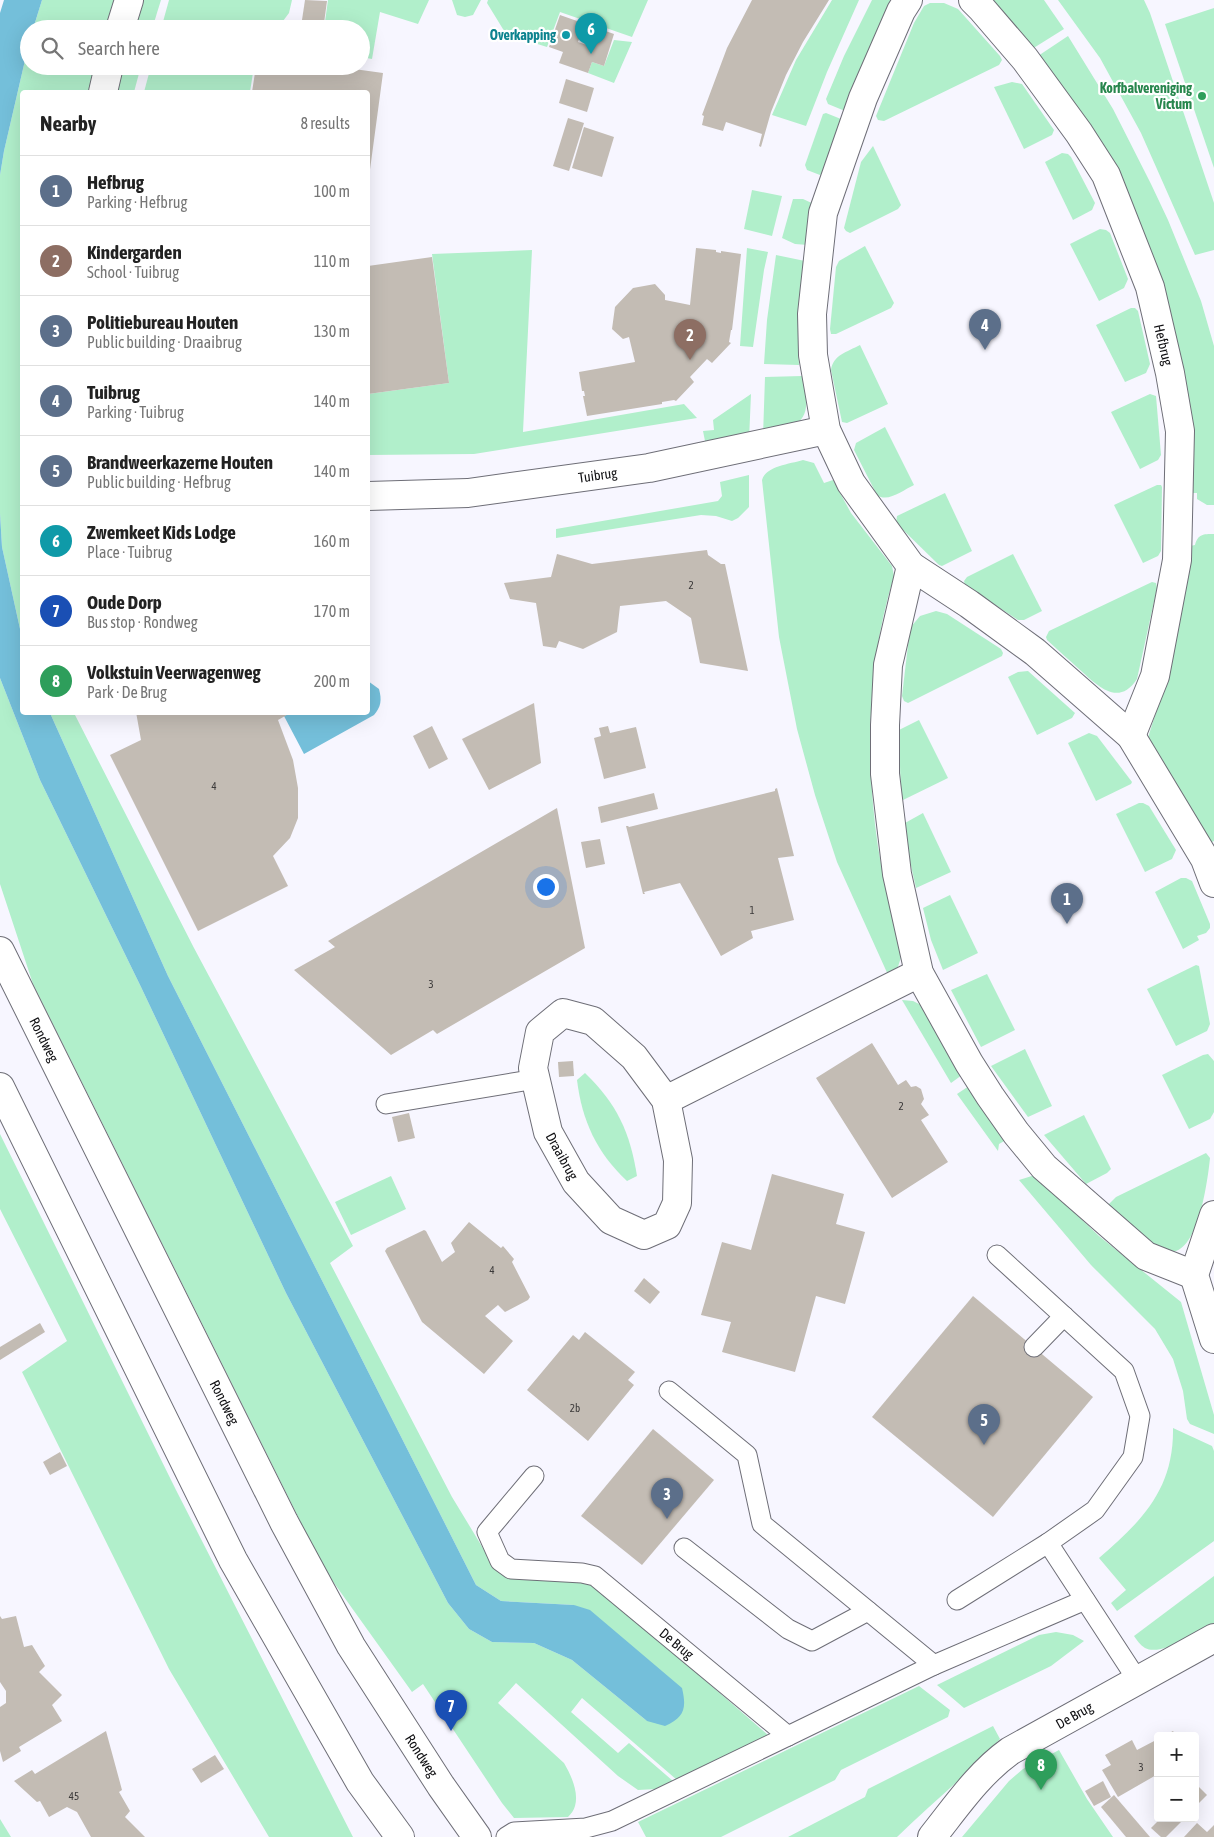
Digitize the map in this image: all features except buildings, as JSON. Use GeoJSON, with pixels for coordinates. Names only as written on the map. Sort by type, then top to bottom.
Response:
{"type":"FeatureCollection","features":[{"type":"Feature","properties":{"kind":"street"},"geometry":{"type":"LineString","coordinates":[[123,20],[129,0]]}},
{"type":"Feature","properties":{"kind":"street"},"geometry":{"type":"LineString","coordinates":[[908,0],[901,11],[863,98],[823,213],[812,314],[813,355],[826,430],[851,483],[911,566],[1029,647],[1130,736],[1205,859],[1214,883]]}},
{"type":"Feature","properties":{"kind":"street","name":"Hefbrug"},"geometry":{"type":"LineString","coordinates":[[973,0],[1025,59],[1080,133],[1106,175],[1150,287],[1170,373],[1180,431],[1177,560],[1155,676],[1130,736]]}},
{"type":"Feature","properties":{"kind":"street"},"geometry":{"type":"LineString","coordinates":[[103,90],[107,75]]}},
{"type":"Feature","properties":{"kind":"street","name":"Tuibrug"},"geometry":{"type":"LineString","coordinates":[[370,496],[468,494],[649,468],[826,430]]}},
{"type":"Feature","properties":{"kind":"street"},"geometry":{"type":"LineString","coordinates":[[911,566],[888,664],[885,774],[897,874],[919,974],[969,1063],[990,1096],[1016,1133],[1044,1167],[1146,1256],[1194,1275]]}},
{"type":"Feature","properties":{"kind":"street","name":"Rondweg"},"geometry":{"type":"LineString","coordinates":[[0,951],[284,1522],[351,1646],[441,1786],[477,1837]]}},
{"type":"Feature","properties":{"kind":"street"},"geometry":{"type":"LineString","coordinates":[[666,1100],[919,974]]}},
{"type":"Feature","properties":{"kind":"street","name":"Draaibrug"},"geometry":{"type":"LineString","coordinates":[[563,1013],[593,1021],[634,1057],[666,1100],[678,1160],[677,1203],[667,1225],[644,1235],[611,1220],[576,1182],[548,1132],[533,1068],[540,1032],[563,1013]]}},
{"type":"Feature","properties":{"kind":"street"},"geometry":{"type":"LineString","coordinates":[[0,1087],[233,1560],[360,1782],[400,1837]]}},
{"type":"Feature","properties":{"kind":"street"},"geometry":{"type":"LineString","coordinates":[[1214,1215],[1194,1275],[1214,1339]]}},
{"type":"Feature","properties":{"kind":"street","name":"De Brug"},"geometry":{"type":"LineString","coordinates":[[932,1837],[972,1786],[993,1763],[1010,1751],[1214,1638]]}},
{"type":"Feature","properties":{"kind":"lane"},"geometry":{"type":"LineString","coordinates":[[386,1104],[536,1079]]}},
{"type":"Feature","properties":{"kind":"lane"},"geometry":{"type":"LineString","coordinates":[[957,1600],[1048,1543],[1095,1510],[1133,1457],[1140,1416],[1124,1371],[997,1256]]}},
{"type":"Feature","properties":{"kind":"lane"},"geometry":{"type":"LineString","coordinates":[[1034,1347],[1064,1316]]}},
{"type":"Feature","properties":{"kind":"lane"},"geometry":{"type":"LineString","coordinates":[[669,1391],[747,1455],[762,1524],[934,1665]]}},
{"type":"Feature","properties":{"kind":"lane","name":"De Brug"},"geometry":{"type":"LineString","coordinates":[[534,1476],[487,1532],[500,1561],[512,1569],[582,1572],[595,1576],[788,1736]]}},
{"type":"Feature","properties":{"kind":"lane"},"geometry":{"type":"LineString","coordinates":[[1048,1543],[1138,1681]]}},
{"type":"Feature","properties":{"kind":"lane"},"geometry":{"type":"LineString","coordinates":[[684,1548],[788,1629],[812,1640],[868,1611]]}},
{"type":"Feature","properties":{"kind":"lane"},"geometry":{"type":"LineString","coordinates":[[506,1837],[514,1832],[586,1828],[612,1821],[934,1665],[1085,1600]]}},
{"type":"Feature","properties":{"kind":"green space"},"geometry":{"type":"Polygon","coordinates":[[[42,0],[114,0],[108,20],[36,20],[42,0]]]}},
{"type":"Feature","properties":{"kind":"green space"},"geometry":{"type":"Polygon","coordinates":[[[143,0],[161,0],[155,20],[137,20],[143,0]]]}},
{"type":"Feature","properties":{"kind":"green space"},"geometry":{"type":"Polygon","coordinates":[[[169,0],[292,0],[289,13],[284,20],[163,20],[169,0]]]}},
{"type":"Feature","properties":{"kind":"green space"},"geometry":{"type":"Polygon","coordinates":[[[328,0],[429,0],[418,24],[380,12],[372,59],[370,59],[370,20],[325,20],[328,0]]]}},
{"type":"Feature","properties":{"kind":"green space"},"geometry":{"type":"Polygon","coordinates":[[[452,0],[481,0],[473,15],[465,17],[457,15],[452,0]]]}},
{"type":"Feature","properties":{"kind":"green space"},"geometry":{"type":"Polygon","coordinates":[[[488,0],[648,0],[632,37],[560,12],[547,47],[506,34],[487,3],[488,0]]]}},
{"type":"Feature","properties":{"kind":"green space"},"geometry":{"type":"Polygon","coordinates":[[[832,0],[859,0],[827,72],[806,126],[772,115],[796,60],[832,0]]]}},
{"type":"Feature","properties":{"kind":"green space"},"geometry":{"type":"Polygon","coordinates":[[[872,0],[893,0],[863,64],[845,111],[828,104],[826,99],[844,56],[872,0]]]}},
{"type":"Feature","properties":{"kind":"green space"},"geometry":{"type":"Polygon","coordinates":[[[987,0],[1044,0],[1064,29],[1032,49],[987,0]]]}},
{"type":"Feature","properties":{"kind":"green space"},"geometry":{"type":"Polygon","coordinates":[[[1058,0],[1144,0],[1214,203],[1214,250],[1195,255],[1141,133],[1100,58],[1058,0]]]}},
{"type":"Feature","properties":{"kind":"green space"},"geometry":{"type":"Polygon","coordinates":[[[930,3],[944,3],[958,9],[1002,60],[999,65],[884,121],[878,120],[876,116],[914,23],[924,6],[930,3]]]}},
{"type":"Feature","properties":{"kind":"green space","name":"Korfbalvereniging Victum"},"geometry":{"type":"Polygon","coordinates":[[[1214,8],[1214,168],[1165,24],[1214,8]]]}},
{"type":"Feature","properties":{"kind":"green space"},"geometry":{"type":"Polygon","coordinates":[[[1068,36],[1113,109],[1151,184],[1201,301],[1214,346],[1214,505],[1207,505],[1197,499],[1197,493],[1192,493],[1191,456],[1179,359],[1038,56],[1068,36]]]}},
{"type":"Feature","properties":{"kind":"green space"},"geometry":{"type":"Polygon","coordinates":[[[614,40],[632,42],[614,83],[588,73],[592,62],[604,66],[614,40]]]}},
{"type":"Feature","properties":{"kind":"green space"},"geometry":{"type":"Polygon","coordinates":[[[22,75],[93,75],[89,90],[20,90],[20,629],[2,547],[0,513],[0,175],[22,75]]]}},
{"type":"Feature","properties":{"kind":"green space"},"geometry":{"type":"Polygon","coordinates":[[[120,75],[139,75],[135,90],[116,90],[120,75]]]}},
{"type":"Feature","properties":{"kind":"green space"},"geometry":{"type":"Polygon","coordinates":[[[149,75],[253,75],[250,90],[145,90],[149,75]]]}},
{"type":"Feature","properties":{"kind":"green space"},"geometry":{"type":"Polygon","coordinates":[[[1012,82],[1022,84],[1054,130],[1052,135],[1024,149],[994,87],[1012,82]]]}},
{"type":"Feature","properties":{"kind":"green space"},"geometry":{"type":"Polygon","coordinates":[[[826,113],[841,119],[842,123],[825,171],[820,175],[807,170],[805,165],[823,114],[826,113]]]}},
{"type":"Feature","properties":{"kind":"green space"},"geometry":{"type":"Polygon","coordinates":[[[873,146],[901,205],[898,209],[850,233],[844,228],[861,162],[873,146]]]}},
{"type":"Feature","properties":{"kind":"green space"},"geometry":{"type":"Polygon","coordinates":[[[1062,153],[1068,154],[1071,157],[1095,203],[1092,210],[1073,220],[1045,162],[1062,153]]]}},
{"type":"Feature","properties":{"kind":"green space"},"geometry":{"type":"Polygon","coordinates":[[[752,190],[782,196],[772,236],[744,229],[752,190]]]}},
{"type":"Feature","properties":{"kind":"green space"},"geometry":{"type":"Polygon","coordinates":[[[793,199],[803,199],[816,205],[808,245],[795,244],[782,238],[793,199]]]}},
{"type":"Feature","properties":{"kind":"green space"},"geometry":{"type":"Polygon","coordinates":[[[1100,229],[1110,233],[1128,279],[1124,288],[1099,301],[1070,244],[1100,229]]]}},
{"type":"Feature","properties":{"kind":"green space"},"geometry":{"type":"Polygon","coordinates":[[[865,246],[894,303],[891,308],[836,334],[831,334],[836,267],[839,261],[865,246]]]}},
{"type":"Feature","properties":{"kind":"green space"},"geometry":{"type":"Polygon","coordinates":[[[747,248],[768,252],[753,347],[740,346],[747,248]]]}},
{"type":"Feature","properties":{"kind":"green space"},"geometry":{"type":"Polygon","coordinates":[[[532,250],[523,432],[684,404],[697,418],[474,454],[370,455],[370,394],[449,383],[432,254],[532,250]]]}},
{"type":"Feature","properties":{"kind":"green space"},"geometry":{"type":"Polygon","coordinates":[[[776,255],[805,261],[799,313],[799,365],[764,364],[767,320],[776,255]]]}},
{"type":"Feature","properties":{"kind":"green space"},"geometry":{"type":"Polygon","coordinates":[[[1131,308],[1135,308],[1138,311],[1150,364],[1146,373],[1125,382],[1096,325],[1131,308]]]}},
{"type":"Feature","properties":{"kind":"green space"},"geometry":{"type":"Polygon","coordinates":[[[860,345],[888,404],[847,423],[842,422],[831,370],[832,365],[838,357],[860,345]]]}},
{"type":"Feature","properties":{"kind":"green space"},"geometry":{"type":"Polygon","coordinates":[[[802,376],[806,392],[806,403],[801,420],[790,428],[763,436],[765,377],[802,376]]]}},
{"type":"Feature","properties":{"kind":"green space"},"geometry":{"type":"Polygon","coordinates":[[[751,394],[749,440],[707,451],[703,431],[714,430],[713,420],[751,394]]]}},
{"type":"Feature","properties":{"kind":"green space"},"geometry":{"type":"Polygon","coordinates":[[[1150,394],[1156,396],[1161,455],[1158,460],[1140,469],[1111,412],[1150,394]]]}},
{"type":"Feature","properties":{"kind":"green space"},"geometry":{"type":"Polygon","coordinates":[[[885,427],[914,485],[886,498],[877,495],[854,450],[856,443],[885,427]]]}},
{"type":"Feature","properties":{"kind":"green space"},"geometry":{"type":"Polygon","coordinates":[[[803,460],[814,463],[824,483],[833,480],[851,513],[892,566],[894,576],[878,642],[871,710],[870,745],[871,779],[878,847],[902,954],[897,970],[889,977],[837,862],[815,795],[797,729],[779,637],[762,480],[764,475],[773,469],[803,460]]]}},
{"type":"Feature","properties":{"kind":"green space"},"geometry":{"type":"Polygon","coordinates":[[[749,475],[749,507],[732,521],[716,516],[701,515],[556,538],[556,529],[718,501],[722,496],[720,482],[749,475]]]}},
{"type":"Feature","properties":{"kind":"green space"},"geometry":{"type":"Polygon","coordinates":[[[1157,485],[1162,487],[1161,551],[1158,556],[1143,563],[1114,505],[1157,485]]]}},
{"type":"Feature","properties":{"kind":"green space"},"geometry":{"type":"Polygon","coordinates":[[[945,493],[972,551],[942,566],[896,523],[897,516],[945,493]]]}},
{"type":"Feature","properties":{"kind":"green space"},"geometry":{"type":"Polygon","coordinates":[[[1214,534],[1214,841],[1206,845],[1146,744],[1173,658],[1186,584],[1190,546],[1195,545],[1202,535],[1214,534]]]}},
{"type":"Feature","properties":{"kind":"green space"},"geometry":{"type":"Polygon","coordinates":[[[1013,554],[1042,611],[1024,620],[1018,620],[965,585],[964,581],[967,577],[1013,554]]]}},
{"type":"Feature","properties":{"kind":"green space"},"geometry":{"type":"Polygon","coordinates":[[[1152,582],[1156,583],[1157,588],[1137,679],[1130,688],[1115,693],[1100,687],[1047,640],[1046,637],[1049,631],[1152,582]]]}},
{"type":"Feature","properties":{"kind":"green space"},"geometry":{"type":"Polygon","coordinates":[[[936,611],[947,614],[1001,649],[1003,653],[1002,656],[908,703],[904,701],[902,696],[910,628],[920,616],[936,611]]]}},
{"type":"Feature","properties":{"kind":"green space"},"geometry":{"type":"Polygon","coordinates":[[[1028,671],[1075,713],[1072,718],[1037,735],[1008,677],[1018,672],[1028,671]]]}},
{"type":"Feature","properties":{"kind":"green space"},"geometry":{"type":"Polygon","coordinates":[[[0,678],[40,780],[141,987],[286,1293],[448,1603],[469,1629],[492,1642],[534,1643],[572,1660],[647,1721],[574,1605],[501,1601],[476,1585],[168,976],[51,715],[75,715],[194,948],[353,1246],[330,1263],[452,1497],[495,1568],[592,1582],[768,1735],[677,1780],[582,1698],[571,1712],[618,1753],[629,1743],[673,1781],[656,1789],[638,1790],[618,1776],[516,1683],[498,1703],[564,1763],[574,1784],[576,1801],[574,1809],[568,1817],[514,1818],[502,1803],[423,1684],[412,1692],[324,1569],[33,984],[0,884],[0,678]]]}},
{"type":"Feature","properties":{"kind":"green space"},"geometry":{"type":"Polygon","coordinates":[[[919,720],[948,778],[901,801],[899,730],[919,720]]]}},
{"type":"Feature","properties":{"kind":"green space"},"geometry":{"type":"Polygon","coordinates":[[[1089,733],[1097,736],[1132,782],[1096,801],[1068,743],[1089,733]]]}},
{"type":"Feature","properties":{"kind":"green space"},"geometry":{"type":"Polygon","coordinates":[[[1139,803],[1149,806],[1176,850],[1172,859],[1145,872],[1116,814],[1139,803]]]}},
{"type":"Feature","properties":{"kind":"green space"},"geometry":{"type":"Polygon","coordinates":[[[923,813],[951,872],[916,888],[909,857],[905,823],[923,813]]]}},
{"type":"Feature","properties":{"kind":"green space"},"geometry":{"type":"Polygon","coordinates":[[[1181,878],[1192,881],[1210,924],[1210,928],[1206,933],[1197,936],[1199,940],[1183,949],[1155,892],[1181,878]]]}},
{"type":"Feature","properties":{"kind":"green space"},"geometry":{"type":"Polygon","coordinates":[[[950,895],[978,953],[943,970],[931,940],[923,908],[950,895]]]}},
{"type":"Feature","properties":{"kind":"green space"},"geometry":{"type":"Polygon","coordinates":[[[1196,965],[1199,966],[1210,1024],[1207,1031],[1176,1046],[1147,989],[1196,965]]]}},
{"type":"Feature","properties":{"kind":"green space"},"geometry":{"type":"Polygon","coordinates":[[[987,974],[1015,1030],[981,1047],[951,990],[987,974]]]}},
{"type":"Feature","properties":{"kind":"green space"},"geometry":{"type":"Polygon","coordinates":[[[902,1000],[913,1001],[923,1006],[962,1075],[951,1083],[902,1000]]]}},
{"type":"Feature","properties":{"kind":"green space"},"geometry":{"type":"Polygon","coordinates":[[[1025,1049],[1052,1106],[1028,1117],[991,1066],[1025,1049]]]}},
{"type":"Feature","properties":{"kind":"green space"},"geometry":{"type":"Polygon","coordinates":[[[1208,1054],[1214,1061],[1214,1112],[1210,1119],[1189,1129],[1162,1075],[1208,1054]]]}},
{"type":"Feature","properties":{"kind":"green space"},"geometry":{"type":"Polygon","coordinates":[[[585,1073],[606,1096],[626,1132],[637,1176],[627,1181],[599,1148],[587,1123],[577,1080],[585,1073]]]}},
{"type":"Feature","properties":{"kind":"green space"},"geometry":{"type":"Polygon","coordinates":[[[969,1086],[1006,1140],[999,1144],[998,1151],[957,1094],[969,1086]]]}},
{"type":"Feature","properties":{"kind":"green space"},"geometry":{"type":"Polygon","coordinates":[[[1084,1115],[1111,1169],[1086,1184],[1044,1135],[1084,1115]]]}},
{"type":"Feature","properties":{"kind":"green space"},"geometry":{"type":"Polygon","coordinates":[[[0,1134],[176,1490],[353,1837],[269,1837],[169,1669],[22,1372],[67,1341],[0,1209],[0,1134]]]}},
{"type":"Feature","properties":{"kind":"green space"},"geometry":{"type":"Polygon","coordinates":[[[1206,1153],[1210,1158],[1204,1199],[1199,1216],[1186,1244],[1177,1251],[1166,1251],[1160,1248],[1108,1205],[1116,1197],[1206,1153]]]}},
{"type":"Feature","properties":{"kind":"green space"},"geometry":{"type":"Polygon","coordinates":[[[1035,1175],[1099,1236],[1181,1302],[1214,1415],[1214,1434],[1190,1424],[1187,1419],[1183,1391],[1173,1359],[1155,1329],[1091,1265],[1019,1180],[1035,1175]]]}},
{"type":"Feature","properties":{"kind":"green space"},"geometry":{"type":"Polygon","coordinates":[[[391,1176],[406,1209],[351,1235],[335,1202],[391,1176]]]}},
{"type":"Feature","properties":{"kind":"green space"},"geometry":{"type":"Polygon","coordinates":[[[1173,1428],[1212,1446],[1214,1451],[1214,1541],[1117,1611],[1111,1603],[1126,1590],[1099,1558],[1129,1531],[1152,1502],[1168,1469],[1172,1450],[1173,1428]]]}},
{"type":"Feature","properties":{"kind":"green space"},"geometry":{"type":"Polygon","coordinates":[[[1214,1576],[1214,1623],[1180,1642],[1161,1649],[1152,1650],[1140,1644],[1134,1636],[1214,1576]]]}},
{"type":"Feature","properties":{"kind":"green space"},"geometry":{"type":"Polygon","coordinates":[[[1056,1632],[1073,1635],[1084,1641],[1051,1666],[964,1708],[937,1685],[1039,1635],[1056,1632]]]}},
{"type":"Feature","properties":{"kind":"green space"},"geometry":{"type":"Polygon","coordinates":[[[919,1686],[950,1710],[948,1717],[841,1770],[835,1780],[721,1837],[646,1837],[638,1822],[919,1686]]]}},
{"type":"Feature","properties":{"kind":"green space"},"geometry":{"type":"Polygon","coordinates":[[[993,1726],[1000,1739],[897,1837],[788,1837],[865,1797],[868,1789],[993,1726]]]}},
{"type":"Feature","properties":{"kind":"green space"},"geometry":{"type":"Polygon","coordinates":[[[1059,1750],[1087,1799],[1113,1837],[962,1837],[1009,1781],[1023,1769],[1059,1750]]]}},
{"type":"Feature","properties":{"kind":"green space"},"geometry":{"type":"Polygon","coordinates":[[[0,1819],[11,1837],[0,1837],[0,1819]]]}},
{"type":"Feature","properties":{"kind":"water"},"geometry":{"type":"Polygon","coordinates":[[[4,0],[42,0],[36,20],[20,20],[20,75],[22,75],[0,175],[0,13],[4,0]]]}},
{"type":"Feature","properties":{"kind":"water"},"geometry":{"type":"Polygon","coordinates":[[[0,513],[2,547],[20,629],[20,715],[51,715],[168,976],[476,1585],[501,1601],[574,1605],[590,1610],[682,1688],[684,1707],[680,1716],[671,1723],[665,1726],[647,1721],[572,1660],[534,1643],[492,1642],[469,1629],[448,1603],[286,1293],[141,987],[40,780],[0,678],[0,513]]]}},
{"type":"Feature","properties":{"kind":"water"},"geometry":{"type":"Polygon","coordinates":[[[370,682],[379,689],[381,700],[374,715],[304,754],[284,716],[370,715],[370,682]]]}},
{"type":"Feature","properties":{"kind":"place","name":"Overkapping"},"geometry":{"type":"Point","coordinates":[566,35]}},
{"type":"Feature","properties":{"kind":"place","name":"Zwemkeet Kids Lodge"},"geometry":{"type":"Point","coordinates":[591,54]}},
{"type":"Feature","properties":{"kind":"place","name":"Korfbalvereniging Victum"},"geometry":{"type":"Point","coordinates":[1202,96]}},
{"type":"Feature","properties":{"kind":"place","name":"Tuibrug"},"geometry":{"type":"Point","coordinates":[985,350]}},
{"type":"Feature","properties":{"kind":"place","name":"Kindergarden"},"geometry":{"type":"Point","coordinates":[690,360]}},
{"type":"Feature","properties":{"kind":"place","name":"Hefbrug"},"geometry":{"type":"Point","coordinates":[1067,924]}},
{"type":"Feature","properties":{"kind":"place","name":"Brandweerkazerne Houten"},"geometry":{"type":"Point","coordinates":[984,1445]}},
{"type":"Feature","properties":{"kind":"place","name":"Politiebureau Houten"},"geometry":{"type":"Point","coordinates":[667,1519]}},
{"type":"Feature","properties":{"kind":"place","name":"Oude Dorp"},"geometry":{"type":"Point","coordinates":[451,1731]}},
{"type":"Feature","properties":{"kind":"place","name":"Volkstuin Veerwagenweg"},"geometry":{"type":"Point","coordinates":[1041,1790]}}]}
